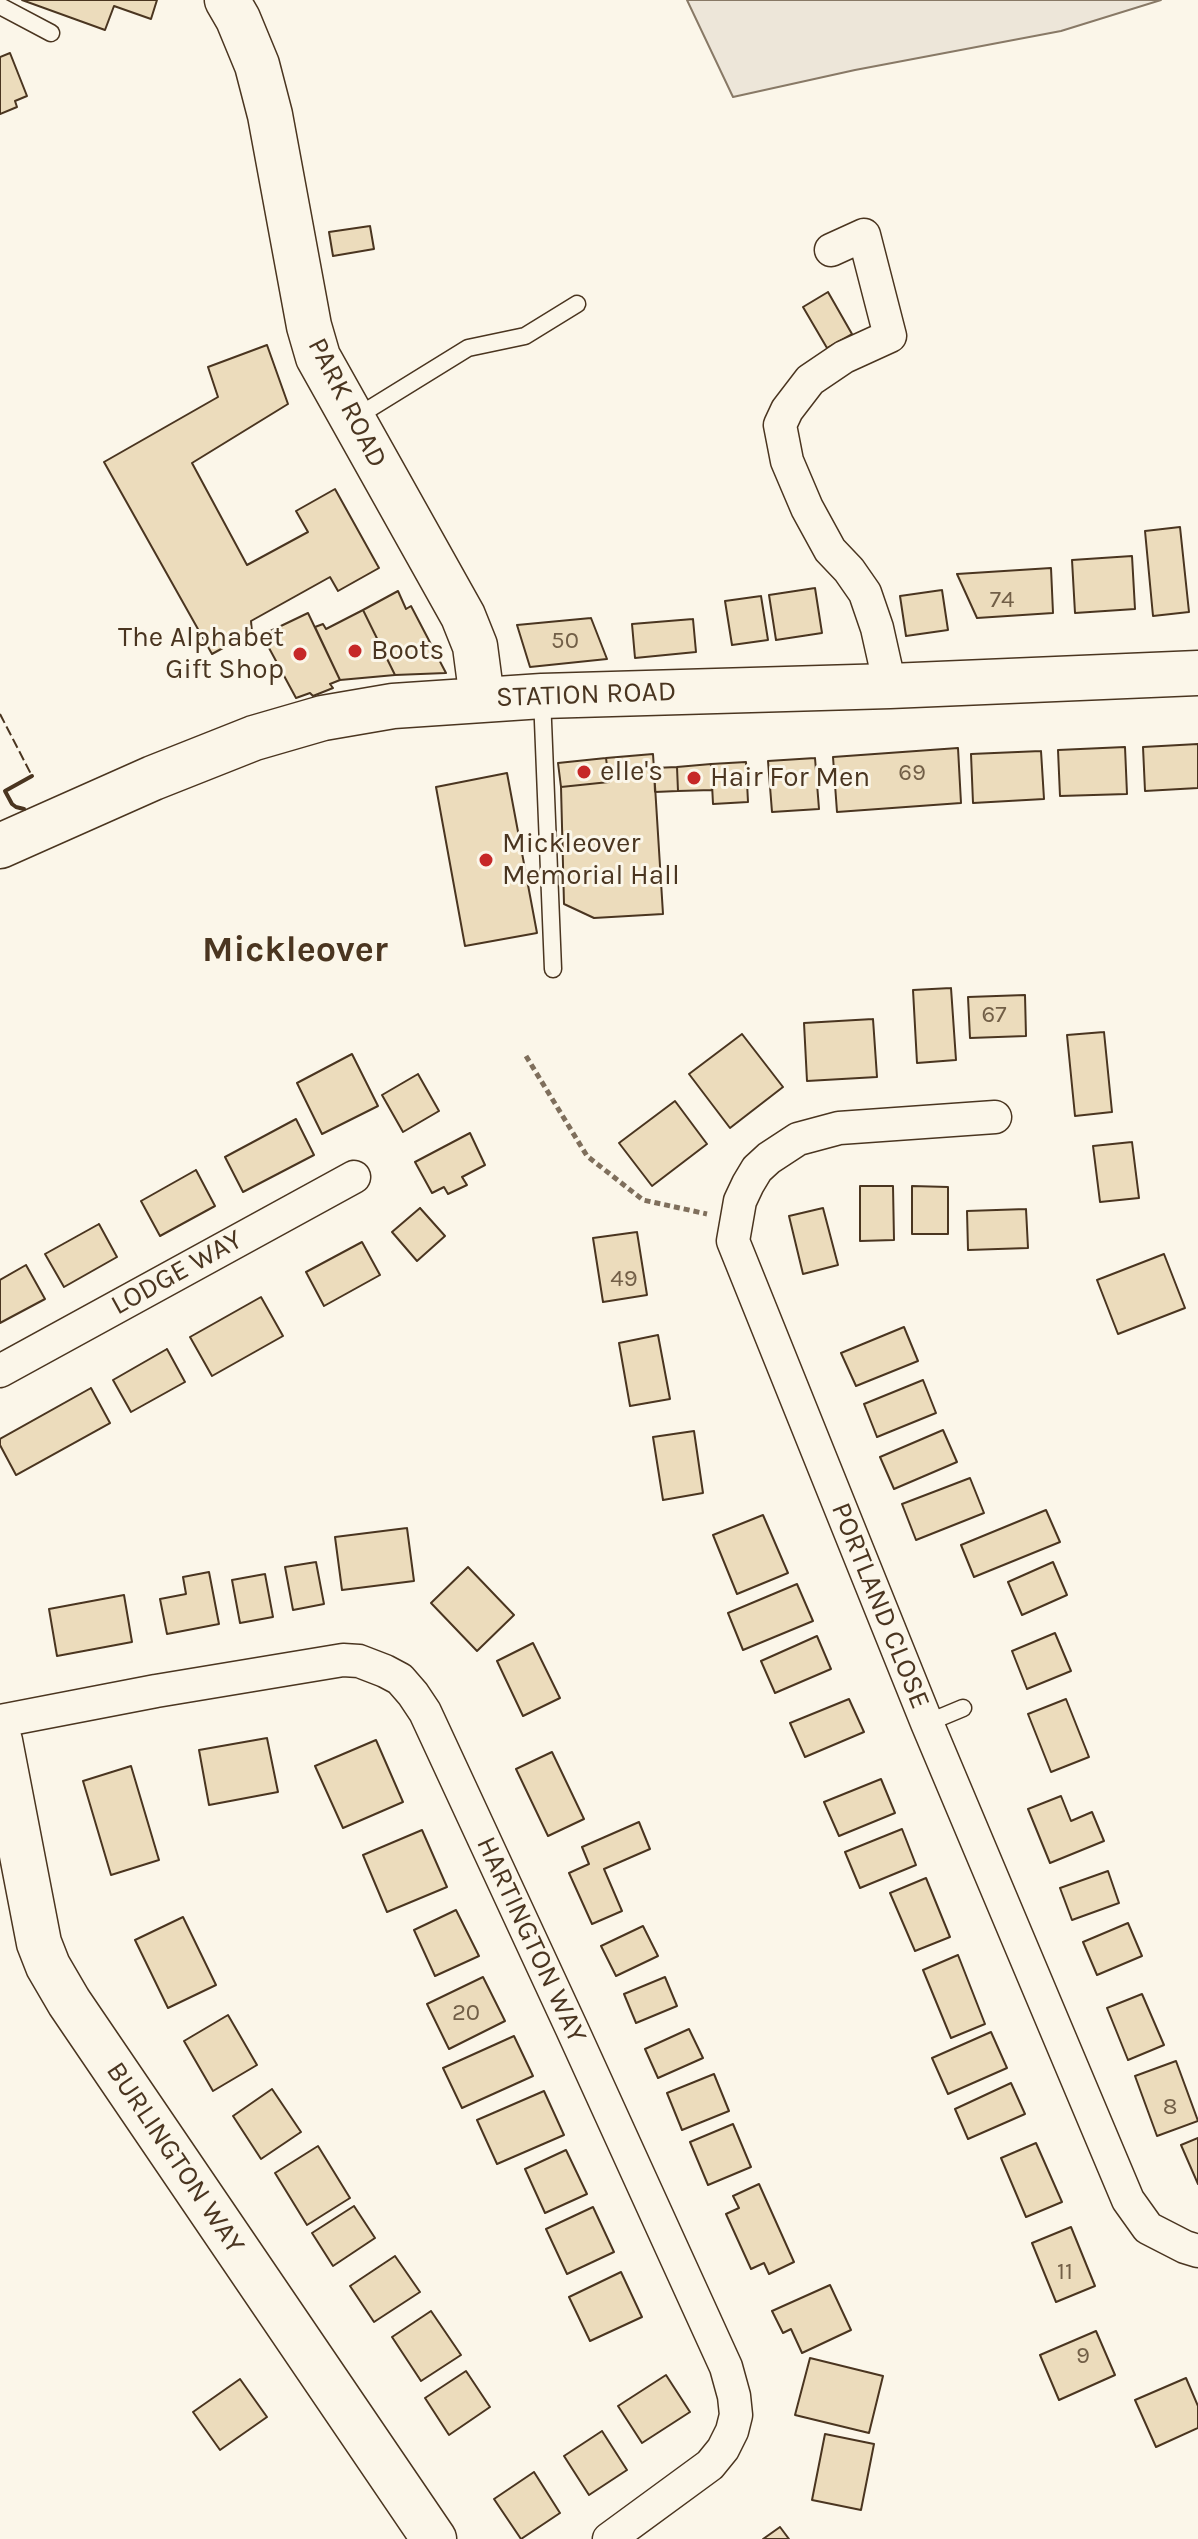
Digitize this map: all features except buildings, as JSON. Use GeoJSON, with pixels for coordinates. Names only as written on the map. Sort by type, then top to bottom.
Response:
{"type":"FeatureCollection","features":[{"type":"Feature","properties":{"kind":"street","name":"PARK ROAD"},"geometry":{"type":"LineString","coordinates":[[227,0],[257,65],[270,115],[315,347],[351,420],[463,616],[475,646],[482,699]]}},
{"type":"Feature","properties":{"kind":"street"},"geometry":{"type":"LineString","coordinates":[[831,250],[864,235],[890,336],[844,357],[810,380],[787,410],[780,425],[787,461],[807,508],[830,550],[865,593],[877,628],[890,686]]}},
{"type":"Feature","properties":{"kind":"street","name":"STATION ROAD"},"geometry":{"type":"LineString","coordinates":[[8,839],[254,738],[310,722],[393,706],[542,696],[1198,673]]}},
{"type":"Feature","properties":{"kind":"street","name":"PORTLAND CLOSE"},"geometry":{"type":"LineString","coordinates":[[995,1117],[839,1128],[798,1139],[780,1148],[757,1169],[740,1201],[733,1241],[927,1723],[1128,2200],[1148,2228],[1192,2249]]}},
{"type":"Feature","properties":{"kind":"street","name":"LODGE WAY"},"geometry":{"type":"LineString","coordinates":[[0,1371],[354,1177]]}},
{"type":"Feature","properties":{"kind":"street","name":"HARTINGTON WAY"},"geometry":{"type":"LineString","coordinates":[[0,1721],[343,1660],[359,1661],[385,1671],[400,1679],[413,1694],[425,1712],[585,2057],[726,2367],[734,2396],[736,2415],[732,2431],[710,2465],[609,2539]]}},
{"type":"Feature","properties":{"kind":"street","name":"BURLINGTON WAY"},"geometry":{"type":"LineString","coordinates":[[0,1741],[39,1943],[48,1966],[69,2002],[434,2539]]}},
{"type":"Feature","properties":{"kind":"lane"},"geometry":{"type":"LineString","coordinates":[[0,6],[51,33]]}},
{"type":"Feature","properties":{"kind":"lane"},"geometry":{"type":"LineString","coordinates":[[351,420],[468,348],[525,336],[577,304]]}},
{"type":"Feature","properties":{"kind":"lane"},"geometry":{"type":"LineString","coordinates":[[542,696],[553,969]]}},
{"type":"Feature","properties":{"kind":"lane"},"geometry":{"type":"LineString","coordinates":[[927,1723],[963,1708]]}},
{"type":"Feature","properties":{"kind":"path"},"geometry":{"type":"LineString","coordinates":[[526,1056],[587,1156],[643,1200],[735,1220]]}},
{"type":"Feature","properties":{"kind":"shaded area"},"geometry":{"type":"Polygon","coordinates":[[[687,0],[1161,0],[1061,31],[855,70],[733,97],[687,0]]]}},
{"type":"Feature","properties":{"kind":"fence"},"geometry":{"type":"LineString","coordinates":[[0,714],[32,776]]}},
{"type":"Feature","properties":{"kind":"wall"},"geometry":{"type":"LineString","coordinates":[[24,809],[12,804],[5,791],[32,776]]}},
{"type":"Feature","properties":{"kind":"place","name":"Boots"},"geometry":{"type":"Point","coordinates":[355,651]}},
{"type":"Feature","properties":{"kind":"place","name":"The Alphabet Gift Shop"},"geometry":{"type":"Point","coordinates":[300,654]}},
{"type":"Feature","properties":{"kind":"place","name":"elle's"},"geometry":{"type":"Point","coordinates":[584,772]}},
{"type":"Feature","properties":{"kind":"place","name":"Hair For Men"},"geometry":{"type":"Point","coordinates":[694,778]}},
{"type":"Feature","properties":{"kind":"place","name":"Mickleover Memorial Hall"},"geometry":{"type":"Point","coordinates":[486,860]}},
{"type":"Feature","properties":{"kind":"district","name":"Mickleover"},"geometry":{"type":"Point","coordinates":[295,951]}}]}
